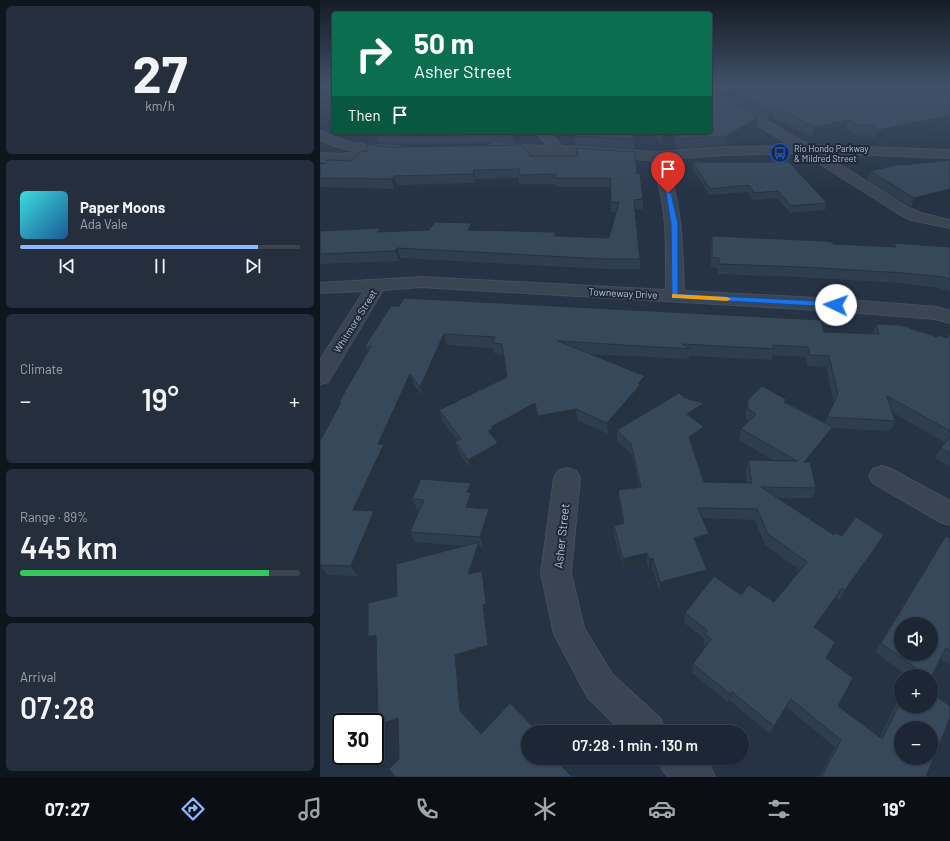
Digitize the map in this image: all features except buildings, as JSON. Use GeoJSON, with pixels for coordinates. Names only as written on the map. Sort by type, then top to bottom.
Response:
{"type":"FeatureCollection","features":[{"type":"Feature","properties":{"kind":"street"},"geometry":{"type":"LineString","coordinates":[[758,120],[904,211],[916,217],[948,224]]}},
{"type":"Feature","properties":{"kind":"street"},"geometry":{"type":"LineString","coordinates":[[544,134],[558,150]]}},
{"type":"Feature","properties":{"kind":"street"},"geometry":{"type":"LineString","coordinates":[[320,135],[340,144],[391,150],[406,150]]}},
{"type":"Feature","properties":{"kind":"street"},"geometry":{"type":"LineString","coordinates":[[482,148],[558,150],[656,156],[725,151],[806,149],[949,154]]}},
{"type":"Feature","properties":{"kind":"street"},"geometry":{"type":"LineString","coordinates":[[320,157],[340,158],[368,156],[391,150]]}},
{"type":"Feature","properties":{"kind":"street"},"geometry":{"type":"LineString","coordinates":[[656,156],[665,178],[674,224],[675,296]]}},
{"type":"Feature","properties":{"kind":"street","name":"Towneway Drive"},"geometry":{"type":"LineString","coordinates":[[320,288],[421,282],[836,305],[937,313],[950,317]]}},
{"type":"Feature","properties":{"kind":"street","name":"Whitmore Street"},"geometry":{"type":"LineString","coordinates":[[320,377],[377,285]]}},
{"type":"Feature","properties":{"kind":"street"},"geometry":{"type":"LineString","coordinates":[[882,476],[950,514]]}},
{"type":"Feature","properties":{"kind":"street","name":"Asher Street"},"geometry":{"type":"LineString","coordinates":[[567,478],[556,573],[570,634],[600,686],[641,725]]}},
{"type":"Feature","properties":{"kind":"street"},"geometry":{"type":"LineString","coordinates":[[683,765],[696,777]]}},
{"type":"Feature","properties":{"kind":"slow traffic"},"geometry":{"type":"LineString","coordinates":[[675,296],[727,299]]}},
{"type":"Feature","properties":{"kind":"place","name":"Rio Hondo Parkway & Mildred Street"},"geometry":{"type":"Point","coordinates":[780,153]}},
{"type":"Feature","properties":{"kind":"route"},"geometry":{"type":"LineString","coordinates":[[668,193],[674,224],[675,296],[836,305]]}}]}
